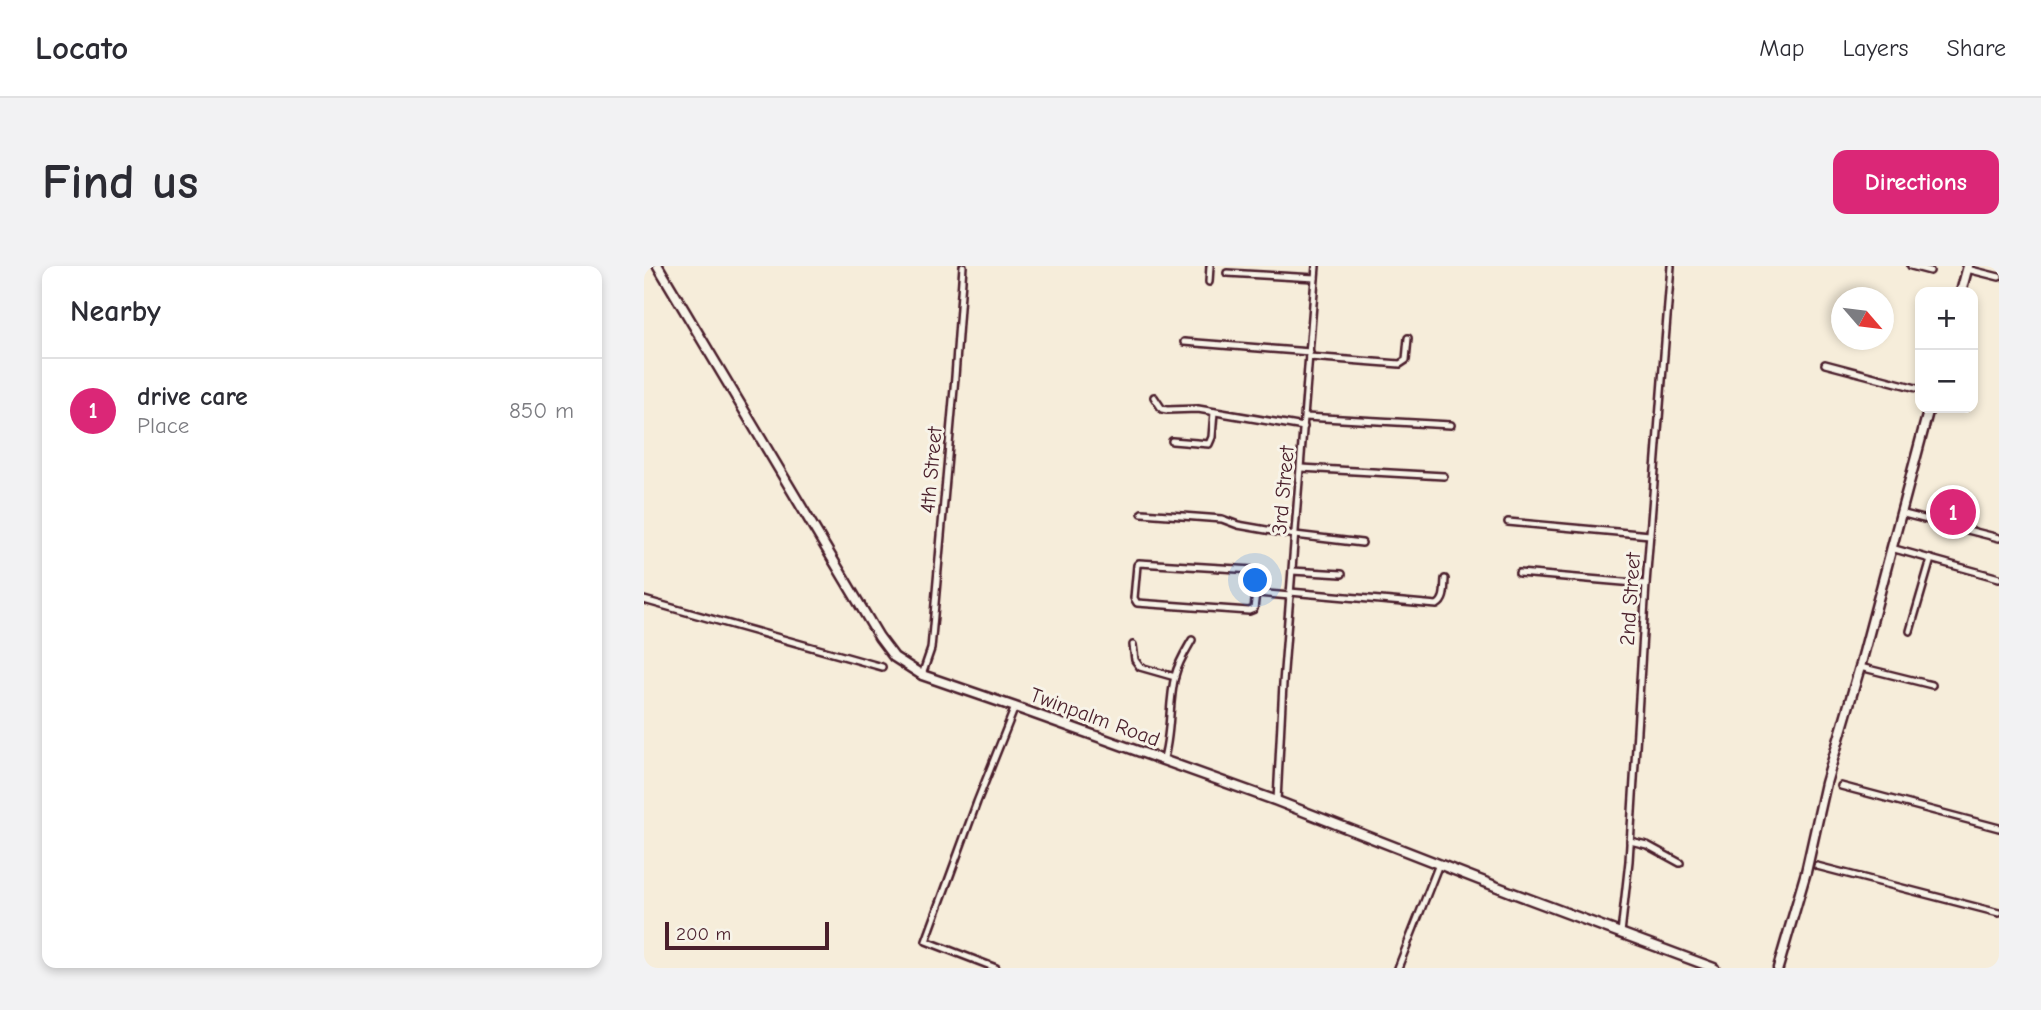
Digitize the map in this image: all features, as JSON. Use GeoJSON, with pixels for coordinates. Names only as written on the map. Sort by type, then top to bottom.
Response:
{"type":"FeatureCollection","features":[{"type":"Feature","properties":{"kind":"main road","name":"Twinpalm Road"},"geometry":{"type":"LineString","coordinates":[[658,266],[879,637],[894,657],[922,676],[1276,801],[1714,968]]}},
{"type":"Feature","properties":{"kind":"main road"},"geometry":{"type":"LineString","coordinates":[[1962,287],[1968,267]]}},
{"type":"Feature","properties":{"kind":"main road"},"geometry":{"type":"LineString","coordinates":[[1778,968],[1928,413]]}},
{"type":"Feature","properties":{"kind":"street","name":"4th Street"},"geometry":{"type":"LineString","coordinates":[[922,676],[931,649],[963,266]]}},
{"type":"Feature","properties":{"kind":"street"},"geometry":{"type":"LineString","coordinates":[[1209,282],[1210,266]]}},
{"type":"Feature","properties":{"kind":"street","name":"3rd Street"},"geometry":{"type":"LineString","coordinates":[[1276,801],[1316,266]]}},
{"type":"Feature","properties":{"kind":"street","name":"2nd Street"},"geometry":{"type":"LineString","coordinates":[[1621,933],[1671,266]]}},
{"type":"Feature","properties":{"kind":"street"},"geometry":{"type":"LineString","coordinates":[[1911,266],[1930,271]]}},
{"type":"Feature","properties":{"kind":"street"},"geometry":{"type":"LineString","coordinates":[[1968,267],[1999,277]]}},
{"type":"Feature","properties":{"kind":"street"},"geometry":{"type":"LineString","coordinates":[[1227,273],[1315,278]]}},
{"type":"Feature","properties":{"kind":"street"},"geometry":{"type":"LineString","coordinates":[[1184,342],[1400,364],[1406,360],[1408,338]]}},
{"type":"Feature","properties":{"kind":"street"},"geometry":{"type":"LineString","coordinates":[[1825,364],[1915,388]]}},
{"type":"Feature","properties":{"kind":"street"},"geometry":{"type":"LineString","coordinates":[[1154,397],[1162,409],[1198,409],[1304,428]]}},
{"type":"Feature","properties":{"kind":"street"},"geometry":{"type":"LineString","coordinates":[[1172,441],[1209,444],[1214,412]]}},
{"type":"Feature","properties":{"kind":"street"},"geometry":{"type":"LineString","coordinates":[[1305,417],[1451,425]]}},
{"type":"Feature","properties":{"kind":"street"},"geometry":{"type":"LineString","coordinates":[[1301,468],[1444,476]]}},
{"type":"Feature","properties":{"kind":"street"},"geometry":{"type":"LineString","coordinates":[[1142,513],[1222,519],[1238,525],[1295,535],[1362,543]]}},
{"type":"Feature","properties":{"kind":"street"},"geometry":{"type":"LineString","coordinates":[[1900,513],[1999,538]]}},
{"type":"Feature","properties":{"kind":"street"},"geometry":{"type":"LineString","coordinates":[[1508,522],[1650,535]]}},
{"type":"Feature","properties":{"kind":"street"},"geometry":{"type":"LineString","coordinates":[[1891,548],[1999,578]]}},
{"type":"Feature","properties":{"kind":"street"},"geometry":{"type":"LineString","coordinates":[[1910,631],[1931,559]]}},
{"type":"Feature","properties":{"kind":"street"},"geometry":{"type":"LineString","coordinates":[[1143,563],[1254,570],[1258,576],[1257,593],[1256,605],[1252,611],[1138,603],[1134,598],[1137,565],[1143,563]]}},
{"type":"Feature","properties":{"kind":"street"},"geometry":{"type":"LineString","coordinates":[[1292,571],[1342,574]]}},
{"type":"Feature","properties":{"kind":"street"},"geometry":{"type":"LineString","coordinates":[[1519,573],[1646,584]]}},
{"type":"Feature","properties":{"kind":"street"},"geometry":{"type":"LineString","coordinates":[[1257,593],[1437,606],[1444,597],[1445,579]]}},
{"type":"Feature","properties":{"kind":"street"},"geometry":{"type":"LineString","coordinates":[[644,600],[882,667]]}},
{"type":"Feature","properties":{"kind":"street"},"geometry":{"type":"LineString","coordinates":[[1164,761],[1168,748],[1175,677],[1179,663],[1192,640]]}},
{"type":"Feature","properties":{"kind":"street"},"geometry":{"type":"LineString","coordinates":[[1133,645],[1135,660],[1140,667],[1175,677]]}},
{"type":"Feature","properties":{"kind":"street"},"geometry":{"type":"LineString","coordinates":[[1860,667],[1932,685]]}},
{"type":"Feature","properties":{"kind":"street"},"geometry":{"type":"LineString","coordinates":[[996,968],[926,941],[1015,707]]}},
{"type":"Feature","properties":{"kind":"street"},"geometry":{"type":"LineString","coordinates":[[1841,786],[1999,828]]}},
{"type":"Feature","properties":{"kind":"street"},"geometry":{"type":"LineString","coordinates":[[1630,841],[1647,845],[1680,863]]}},
{"type":"Feature","properties":{"kind":"street"},"geometry":{"type":"LineString","coordinates":[[1398,968],[1439,864]]}},
{"type":"Feature","properties":{"kind":"street"},"geometry":{"type":"LineString","coordinates":[[1817,866],[1999,914]]}},
{"type":"Feature","properties":{"kind":"place","name":"drive care"},"geometry":{"type":"Point","coordinates":[1953,512]}}]}
